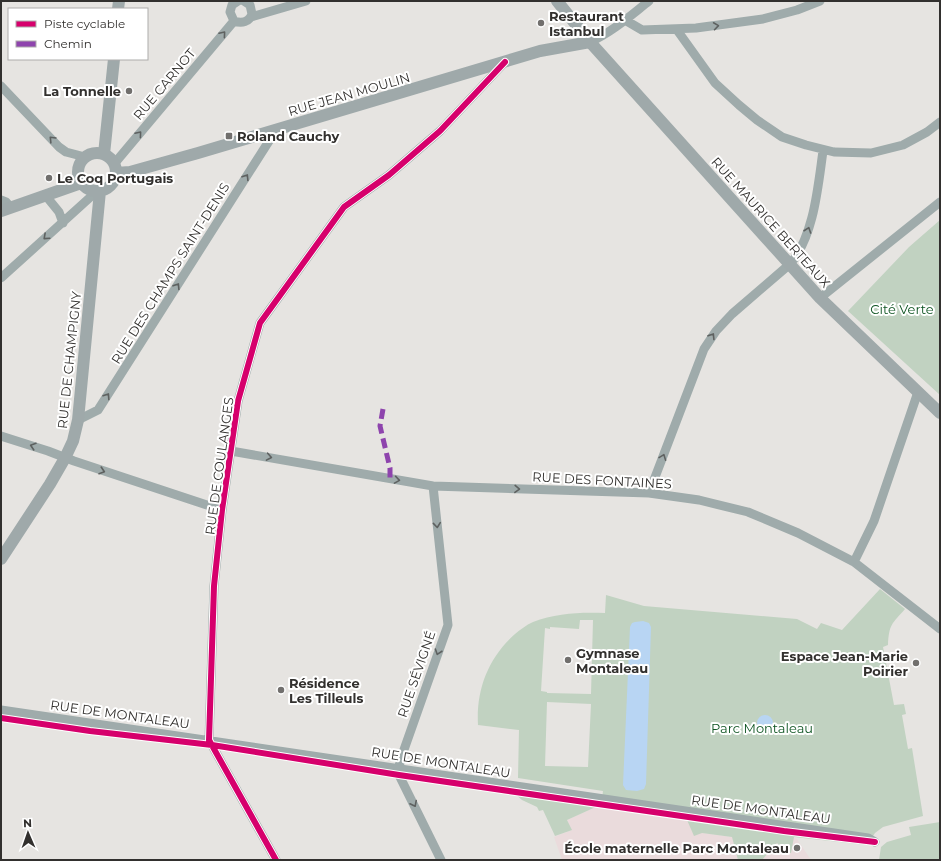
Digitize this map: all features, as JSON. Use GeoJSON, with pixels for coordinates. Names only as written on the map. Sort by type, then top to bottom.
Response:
{"type":"FeatureCollection","features":[{"type":"Feature","properties":{"kind":"street"},"geometry":{"type":"LineString","coordinates":[[235,2],[232,5],[230,12],[234,21],[241,23],[245,22],[251,17],[306,1]]}},
{"type":"Feature","properties":{"kind":"street","name":"RUE MAURICE BERTEAUX"},"geometry":{"type":"LineString","coordinates":[[557,1],[590,42],[820,298],[940,413]]}},
{"type":"Feature","properties":{"kind":"street"},"geometry":{"type":"LineString","coordinates":[[590,42],[604,35],[649,1]]}},
{"type":"Feature","properties":{"kind":"street"},"geometry":{"type":"LineString","coordinates":[[625,20],[642,30],[677,30],[763,19],[797,10],[820,1]]}},
{"type":"Feature","properties":{"kind":"street"},"geometry":{"type":"LineString","coordinates":[[247,2],[252,11],[251,17]]}},
{"type":"Feature","properties":{"kind":"street","name":"RUE CARNOT"},"geometry":{"type":"LineString","coordinates":[[115,168],[234,21]]}},
{"type":"Feature","properties":{"kind":"street"},"geometry":{"type":"LineString","coordinates":[[677,30],[715,83],[757,120],[782,137],[823,150],[871,153],[903,145],[927,132],[940,122]]}},
{"type":"Feature","properties":{"kind":"street","name":"RUE JEAN MOULIN"},"geometry":{"type":"LineString","coordinates":[[115,168],[130,172],[540,51],[590,42]]}},
{"type":"Feature","properties":{"kind":"street"},"geometry":{"type":"LineString","coordinates":[[104,154],[114,60]]}},
{"type":"Feature","properties":{"kind":"street","name":"RUE DE COULANGES"},"geometry":{"type":"LineString","coordinates":[[209,740],[214,586],[222,510],[238,400],[260,323],[344,207],[389,175],[440,131],[505,62]]}},
{"type":"Feature","properties":{"kind":"street"},"geometry":{"type":"LineString","coordinates":[[1,86],[59,147],[66,152],[85,157]]}},
{"type":"Feature","properties":{"kind":"street","name":"RUE DES CHAMPS SAINT-DENIS"},"geometry":{"type":"LineString","coordinates":[[78,420],[98,410],[276,130]]}},
{"type":"Feature","properties":{"kind":"street"},"geometry":{"type":"LineString","coordinates":[[649,493],[704,349],[716,331],[732,314],[790,264],[797,256],[808,231],[814,206],[823,150]]}},
{"type":"Feature","properties":{"kind":"street"},"geometry":{"type":"LineString","coordinates":[[1,278],[98,192],[108,188],[112,184],[115,168],[111,159],[104,154],[91,154],[81,160],[77,171],[81,183],[89,190],[98,192]]}},
{"type":"Feature","properties":{"kind":"street"},"geometry":{"type":"LineString","coordinates":[[4,205],[46,196],[81,183]]}},
{"type":"Feature","properties":{"kind":"street","name":"RUE DE CHAMPIGNY"},"geometry":{"type":"LineString","coordinates":[[1,559],[50,484],[73,441],[78,420],[98,192]]}},
{"type":"Feature","properties":{"kind":"street"},"geometry":{"type":"LineString","coordinates":[[46,196],[59,212],[62,223]]}},
{"type":"Feature","properties":{"kind":"street"},"geometry":{"type":"LineString","coordinates":[[820,298],[940,202]]}},
{"type":"Feature","properties":{"kind":"street"},"geometry":{"type":"LineString","coordinates":[[854,562],[874,521],[918,392]]}},
{"type":"Feature","properties":{"kind":"street"},"geometry":{"type":"LineString","coordinates":[[1,436],[222,510]]}},
{"type":"Feature","properties":{"kind":"street","name":"RUE DES FONTAINES"},"geometry":{"type":"LineString","coordinates":[[231,451],[433,486],[649,493],[699,500],[748,512],[798,533],[854,562],[940,629]]}},
{"type":"Feature","properties":{"kind":"street","name":"RUE SÉVIGNÉ"},"geometry":{"type":"LineString","coordinates":[[399,769],[400,761],[448,625],[433,486]]}},
{"type":"Feature","properties":{"kind":"street","name":"RUE DE MONTALEAU"},"geometry":{"type":"LineString","coordinates":[[1,710],[868,838],[875,842]]}},
{"type":"Feature","properties":{"kind":"street"},"geometry":{"type":"LineString","coordinates":[[209,740],[276,860]]}},
{"type":"Feature","properties":{"kind":"street"},"geometry":{"type":"LineString","coordinates":[[399,769],[399,776],[442,860]]}},
{"type":"Feature","properties":{"kind":"shaded area"},"geometry":{"type":"Polygon","coordinates":[[[598,806],[687,820],[702,833],[732,837],[738,860],[562,860],[554,837],[572,830],[567,820],[598,806]]]}},
{"type":"Feature","properties":{"kind":"shaded area","name":"École maternelle Parc Montaleau"},"geometry":{"type":"Polygon","coordinates":[[[794,837],[797,839],[811,860],[762,860],[777,842],[778,844],[794,837]]]}},
{"type":"Feature","properties":{"kind":"green space","name":"Cité Verte"},"geometry":{"type":"Polygon","coordinates":[[[940,220],[940,395],[848,311],[909,247],[940,220]]]}},
{"type":"Feature","properties":{"kind":"green space","name":"Parc Montaleau"},"geometry":{"type":"Polygon","coordinates":[[[880,589],[905,609],[890,628],[888,645],[883,647],[894,705],[904,704],[906,714],[902,715],[908,749],[912,748],[923,816],[883,827],[875,833],[867,845],[794,837],[791,853],[778,851],[777,843],[762,860],[738,860],[732,837],[702,833],[694,836],[687,820],[598,806],[567,820],[572,830],[555,836],[543,810],[539,811],[537,807],[522,800],[514,793],[554,799],[599,803],[602,799],[603,791],[518,778],[519,730],[478,725],[479,699],[486,675],[491,664],[506,643],[526,626],[542,619],[569,614],[605,613],[606,595],[644,606],[797,619],[817,629],[821,623],[842,630],[880,589]],[[580,620],[579,629],[545,628],[541,691],[547,693],[591,694],[593,620],[580,620]],[[547,702],[545,766],[588,767],[591,704],[547,702]]]}},
{"type":"Feature","properties":{"kind":"green space"},"geometry":{"type":"Polygon","coordinates":[[[940,822],[940,860],[879,860],[881,847],[887,842],[911,835],[909,827],[940,822]]]}},
{"type":"Feature","properties":{"kind":"water"},"geometry":{"type":"Polygon","coordinates":[[[643,621],[649,623],[651,627],[646,784],[644,789],[637,791],[626,790],[623,785],[630,627],[632,623],[643,621]]]}},
{"type":"Feature","properties":{"kind":"water"},"geometry":{"type":"Polygon","coordinates":[[[765,715],[772,720],[773,723],[768,730],[765,731],[758,726],[757,723],[762,716],[765,715]]]}},
{"type":"Feature","properties":{"kind":"marked path"},"geometry":{"type":"LineString","coordinates":[[383,409],[380,426],[390,468],[390,479]]}},
{"type":"Feature","properties":{"kind":"cycle path"},"geometry":{"type":"LineString","coordinates":[[276,860],[209,740],[214,586],[222,510],[238,401],[260,323],[344,207],[389,175],[440,131],[505,62]]}},
{"type":"Feature","properties":{"kind":"cycle path"},"geometry":{"type":"LineString","coordinates":[[1,718],[90,731],[212,745],[399,775],[784,831],[875,842]]}},
{"type":"Feature","properties":{"kind":"place","name":"Restaurant Istanbul"},"geometry":{"type":"Point","coordinates":[541,23]}},
{"type":"Feature","properties":{"kind":"place","name":"La Tonnelle"},"geometry":{"type":"Point","coordinates":[129,91]}},
{"type":"Feature","properties":{"kind":"place","name":"Roland Cauchy"},"geometry":{"type":"Point","coordinates":[229,136]}},
{"type":"Feature","properties":{"kind":"place","name":"Le Coq Portugais"},"geometry":{"type":"Point","coordinates":[49,178]}},
{"type":"Feature","properties":{"kind":"place","name":"Gymnase Montaleau"},"geometry":{"type":"Point","coordinates":[568,660]}},
{"type":"Feature","properties":{"kind":"place","name":"Espace Jean-Marie Poirier"},"geometry":{"type":"Point","coordinates":[916,663]}},
{"type":"Feature","properties":{"kind":"place","name":"Résidence Les Tilleuls"},"geometry":{"type":"Point","coordinates":[281,690]}},
{"type":"Feature","properties":{"kind":"place","name":"École maternelle Parc Montaleau"},"geometry":{"type":"Point","coordinates":[797,848]}}]}
